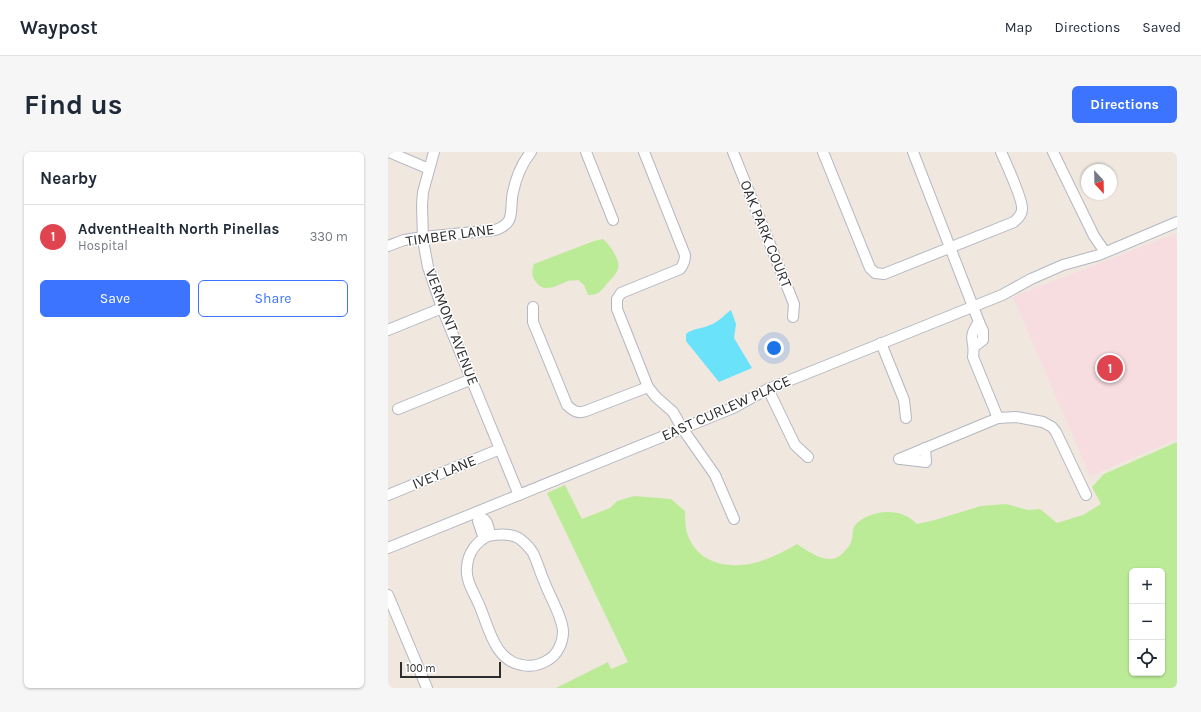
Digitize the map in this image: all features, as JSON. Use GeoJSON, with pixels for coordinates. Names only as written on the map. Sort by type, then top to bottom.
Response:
{"type":"FeatureCollection","features":[{"type":"Feature","properties":{"kind":"street"},"geometry":{"type":"LineString","coordinates":[[389,152],[429,169]]}},
{"type":"Feature","properties":{"kind":"street","name":"VERMONT AVENUE"},"geometry":{"type":"LineString","coordinates":[[434,152],[422,201],[423,237],[429,271],[442,308],[519,495]]}},
{"type":"Feature","properties":{"kind":"street","name":"TIMBER LANE"},"geometry":{"type":"LineString","coordinates":[[388,246],[404,240],[423,237],[495,230],[507,224],[512,216],[513,195],[516,182],[531,152]]}},
{"type":"Feature","properties":{"kind":"street"},"geometry":{"type":"LineString","coordinates":[[586,152],[613,220]]}},
{"type":"Feature","properties":{"kind":"street"},"geometry":{"type":"LineString","coordinates":[[644,152],[685,255],[685,260],[684,265],[680,269],[624,291],[617,299],[617,309],[648,387],[656,398],[672,412],[715,475],[734,519]]}},
{"type":"Feature","properties":{"kind":"street","name":"OAK PARK COURT"},"geometry":{"type":"LineString","coordinates":[[733,152],[794,304],[793,317]]}},
{"type":"Feature","properties":{"kind":"street"},"geometry":{"type":"LineString","coordinates":[[823,152],[870,268],[875,272],[884,274],[1014,222],[1022,214],[1022,203],[1002,152]]}},
{"type":"Feature","properties":{"kind":"street"},"geometry":{"type":"LineString","coordinates":[[913,152],[980,322],[972,334],[972,341],[975,346],[973,357],[998,418]]}},
{"type":"Feature","properties":{"kind":"street"},"geometry":{"type":"LineString","coordinates":[[1052,152],[1094,236],[1105,252]]}},
{"type":"Feature","properties":{"kind":"street","name":"EAST CURLEW PLACE"},"geometry":{"type":"LineString","coordinates":[[388,548],[478,515],[519,495],[733,408],[768,388],[1006,293],[1031,279],[1063,265],[1105,252],[1177,222]]}},
{"type":"Feature","properties":{"kind":"street"},"geometry":{"type":"LineString","coordinates":[[533,307],[533,322],[567,404],[573,410],[579,413],[586,411],[648,387]]}},
{"type":"Feature","properties":{"kind":"street"},"geometry":{"type":"LineString","coordinates":[[388,330],[442,308]]}},
{"type":"Feature","properties":{"kind":"street"},"geometry":{"type":"LineString","coordinates":[[880,343],[904,400],[906,418]]}},
{"type":"Feature","properties":{"kind":"street"},"geometry":{"type":"LineString","coordinates":[[398,409],[472,379]]}},
{"type":"Feature","properties":{"kind":"street"},"geometry":{"type":"LineString","coordinates":[[768,388],[795,445],[808,457]]}},
{"type":"Feature","properties":{"kind":"street"},"geometry":{"type":"LineString","coordinates":[[926,448],[998,418],[1016,417],[1043,422],[1056,432],[1086,495]]}},
{"type":"Feature","properties":{"kind":"street","name":"IVEY LANE"},"geometry":{"type":"LineString","coordinates":[[388,495],[500,449]]}},
{"type":"Feature","properties":{"kind":"street"},"geometry":{"type":"LineString","coordinates":[[478,515],[478,521],[482,533],[505,534],[517,538],[530,548],[536,559],[550,598],[560,618],[563,632],[560,646],[553,657],[541,664],[531,666],[520,665],[509,660],[501,653],[494,641],[470,585],[466,567],[468,558],[473,548],[487,534]]}},
{"type":"Feature","properties":{"kind":"street"},"geometry":{"type":"LineString","coordinates":[[388,595],[427,688]]}},
{"type":"Feature","properties":{"kind":"shaded area"},"geometry":{"type":"Polygon","coordinates":[[[1175,234],[1177,247],[1177,439],[1090,476],[1013,297],[1175,234]]]}},
{"type":"Feature","properties":{"kind":"green space"},"geometry":{"type":"Polygon","coordinates":[[[603,239],[614,252],[618,261],[618,269],[598,293],[588,295],[584,285],[578,280],[568,281],[551,288],[547,288],[539,286],[534,280],[532,273],[534,264],[603,239]]]}},
{"type":"Feature","properties":{"kind":"green space"},"geometry":{"type":"Polygon","coordinates":[[[1177,442],[1177,688],[556,688],[608,662],[611,669],[628,662],[547,493],[565,485],[582,519],[610,508],[617,501],[634,496],[671,499],[685,511],[685,525],[687,533],[698,552],[706,558],[725,565],[758,562],[797,544],[814,555],[827,559],[833,559],[839,557],[850,545],[853,529],[856,524],[873,514],[886,512],[893,512],[906,516],[917,524],[981,506],[1006,504],[1028,510],[1040,509],[1057,523],[1083,515],[1101,504],[1092,487],[1104,474],[1177,442]]]}},
{"type":"Feature","properties":{"kind":"water"},"geometry":{"type":"Polygon","coordinates":[[[731,310],[736,324],[734,338],[752,368],[719,382],[686,341],[686,334],[713,324],[731,310]]]}},
{"type":"Feature","properties":{"kind":"place","name":"AdventHealth North Pinellas"},"geometry":{"type":"Point","coordinates":[1110,368]}}]}
